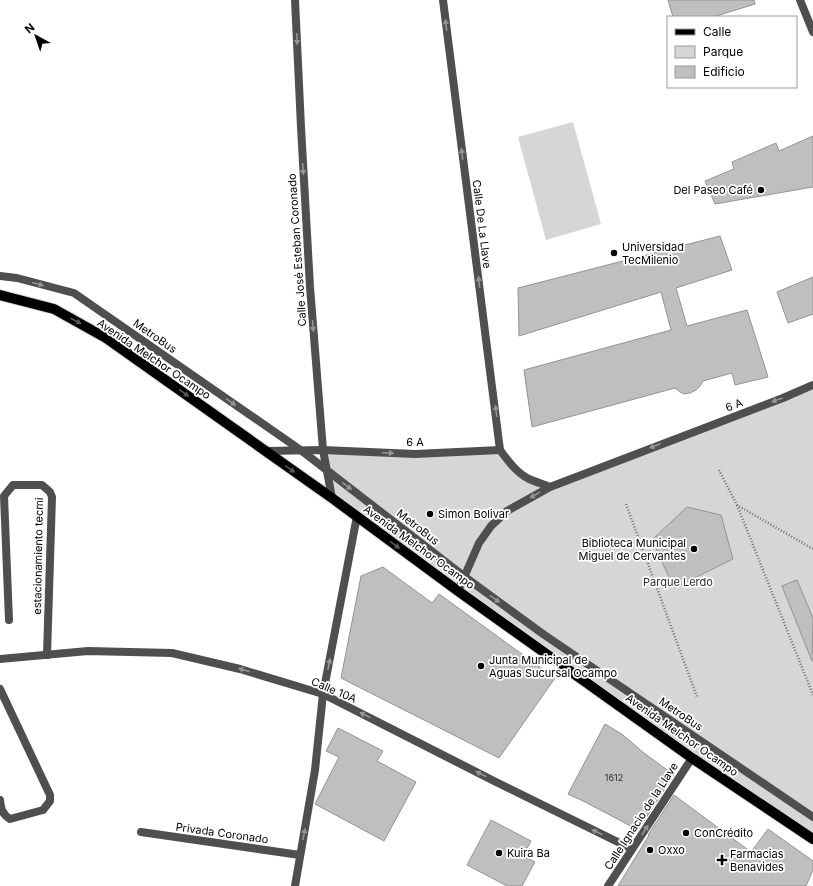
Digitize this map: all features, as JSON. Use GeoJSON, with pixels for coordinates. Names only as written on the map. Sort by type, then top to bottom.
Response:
{"type":"FeatureCollection","features":[{"type":"Feature","properties":{"kind":"main road","name":"Avenida Melchor Ocampo"},"geometry":{"type":"LineString","coordinates":[[0,295],[54,309],[106,338],[332,498],[458,591],[692,758],[813,839]]}},
{"type":"Feature","properties":{"kind":"street","name":"Calle José Esteban Coronado"},"geometry":{"type":"LineString","coordinates":[[295,0],[310,287],[323,450],[332,498]]}},
{"type":"Feature","properties":{"kind":"street","name":"Calle De La Llave"},"geometry":{"type":"LineString","coordinates":[[442,0],[500,450]]}},
{"type":"Feature","properties":{"kind":"street"},"geometry":{"type":"LineString","coordinates":[[800,0],[813,32]]}},
{"type":"Feature","properties":{"kind":"street","name":"MetroBus"},"geometry":{"type":"LineString","coordinates":[[0,276],[17,278],[74,293],[302,451],[465,577],[543,634],[813,817]]}},
{"type":"Feature","properties":{"kind":"street","name":"6 A"},"geometry":{"type":"LineString","coordinates":[[458,591],[479,543],[491,526],[507,511],[550,487],[783,398],[813,385]]}},
{"type":"Feature","properties":{"kind":"street","name":"6 A"},"geometry":{"type":"LineString","coordinates":[[266,451],[323,450],[415,454],[500,450]]}},
{"type":"Feature","properties":{"kind":"street"},"geometry":{"type":"LineString","coordinates":[[500,450],[516,470],[528,478],[550,487]]}},
{"type":"Feature","properties":{"kind":"street","name":"estacionamiento tecmi"},"geometry":{"type":"LineString","coordinates":[[9,620],[4,496],[13,485],[42,485],[50,492],[52,497],[47,655]]}},
{"type":"Feature","properties":{"kind":"street"},"geometry":{"type":"LineString","coordinates":[[295,886],[315,770],[323,694],[357,516]]}},
{"type":"Feature","properties":{"kind":"street","name":"Calle 10A"},"geometry":{"type":"LineString","coordinates":[[0,658],[88,652],[172,653],[240,669],[323,694],[632,849]]}},
{"type":"Feature","properties":{"kind":"street"},"geometry":{"type":"LineString","coordinates":[[0,707],[2,693]]}},
{"type":"Feature","properties":{"kind":"street"},"geometry":{"type":"LineString","coordinates":[[0,800],[1,811],[10,819],[43,810],[50,801],[50,795],[2,693]]}},
{"type":"Feature","properties":{"kind":"street","name":"Calle Ignacio de la Llave"},"geometry":{"type":"LineString","coordinates":[[608,886],[692,758]]}},
{"type":"Feature","properties":{"kind":"street","name":"Privada Coronado"},"geometry":{"type":"LineString","coordinates":[[142,832],[300,855]]}},
{"type":"Feature","properties":{"kind":"path"},"geometry":{"type":"LineString","coordinates":[[719,470],[738,505],[813,695]]}},
{"type":"Feature","properties":{"kind":"path"},"geometry":{"type":"LineString","coordinates":[[626,504],[696,697]]}},
{"type":"Feature","properties":{"kind":"path"},"geometry":{"type":"LineString","coordinates":[[738,505],[813,548]]}},
{"type":"Feature","properties":{"kind":"green space"},"geometry":{"type":"Polygon","coordinates":[[[573,122],[601,224],[546,240],[518,137],[573,122]]]}},
{"type":"Feature","properties":{"kind":"green space","name":"Parque Lerdo"},"geometry":{"type":"Polygon","coordinates":[[[813,384],[813,838],[332,498],[323,450],[500,450],[528,478],[550,487],[813,384]]]}},
{"type":"Feature","properties":{"kind":"building"},"geometry":{"type":"Polygon","coordinates":[[[668,0],[754,0],[755,4],[716,16],[673,16],[668,0]]]}},
{"type":"Feature","properties":{"kind":"building","name":"Del Paseo Café"},"geometry":{"type":"Polygon","coordinates":[[[813,136],[813,187],[715,204],[705,181],[734,169],[732,162],[776,143],[779,151],[813,136]]]}},
{"type":"Feature","properties":{"kind":"building"},"geometry":{"type":"Polygon","coordinates":[[[720,236],[732,270],[676,288],[687,326],[747,310],[768,377],[735,385],[732,373],[703,381],[696,390],[690,393],[684,394],[675,388],[532,427],[524,370],[671,330],[661,292],[519,336],[518,288],[720,236]]]}},
{"type":"Feature","properties":{"kind":"building"},"geometry":{"type":"Polygon","coordinates":[[[813,277],[813,314],[788,323],[777,292],[813,277]]]}},
{"type":"Feature","properties":{"kind":"building","name":"Biblioteca Municipal Miguel de Cervantes"},"geometry":{"type":"Polygon","coordinates":[[[687,507],[721,515],[733,559],[674,588],[652,540],[687,507]]]}},
{"type":"Feature","properties":{"kind":"building"},"geometry":{"type":"Polygon","coordinates":[[[383,567],[432,603],[439,594],[555,678],[499,758],[341,678],[361,576],[383,567]]]}},
{"type":"Feature","properties":{"kind":"building"},"geometry":{"type":"Polygon","coordinates":[[[797,580],[813,618],[812,661],[782,586],[797,580]]]}},
{"type":"Feature","properties":{"kind":"building"},"geometry":{"type":"Polygon","coordinates":[[[605,724],[623,735],[644,753],[674,775],[638,830],[568,794],[605,724]]]}},
{"type":"Feature","properties":{"kind":"building"},"geometry":{"type":"Polygon","coordinates":[[[338,728],[383,751],[377,761],[416,782],[384,841],[315,804],[339,757],[326,751],[338,728]]]}},
{"type":"Feature","properties":{"kind":"building"},"geometry":{"type":"Polygon","coordinates":[[[674,795],[751,852],[768,829],[813,861],[813,870],[806,886],[618,886],[674,795]]]}},
{"type":"Feature","properties":{"kind":"building","name":"Kuira Ba"},"geometry":{"type":"Polygon","coordinates":[[[491,820],[531,841],[523,856],[535,862],[522,886],[507,886],[467,865],[491,820]]]}},
{"type":"Feature","properties":{"kind":"place","name":"Del Paseo Café"},"geometry":{"type":"Point","coordinates":[761,190]}},
{"type":"Feature","properties":{"kind":"place","name":"Universidad TecMilenio"},"geometry":{"type":"Point","coordinates":[614,253]}},
{"type":"Feature","properties":{"kind":"place","name":"Simon Bolivar"},"geometry":{"type":"Point","coordinates":[430,514]}},
{"type":"Feature","properties":{"kind":"place","name":"Biblioteca Municipal Miguel de Cervantes"},"geometry":{"type":"Point","coordinates":[694,549]}},
{"type":"Feature","properties":{"kind":"place","name":"Junta Municipal de Aguas Sucursal Ocampo"},"geometry":{"type":"Point","coordinates":[481,666]}},
{"type":"Feature","properties":{"kind":"place","name":"ConCrédito"},"geometry":{"type":"Point","coordinates":[686,833]}},
{"type":"Feature","properties":{"kind":"place","name":"Oxxo"},"geometry":{"type":"Point","coordinates":[650,850]}},
{"type":"Feature","properties":{"kind":"place","name":"Kuira Ba"},"geometry":{"type":"Point","coordinates":[499,853]}},
{"type":"Feature","properties":{"kind":"place","name":"Farmacias Benavides"},"geometry":{"type":"Point","coordinates":[722,860]}}]}
